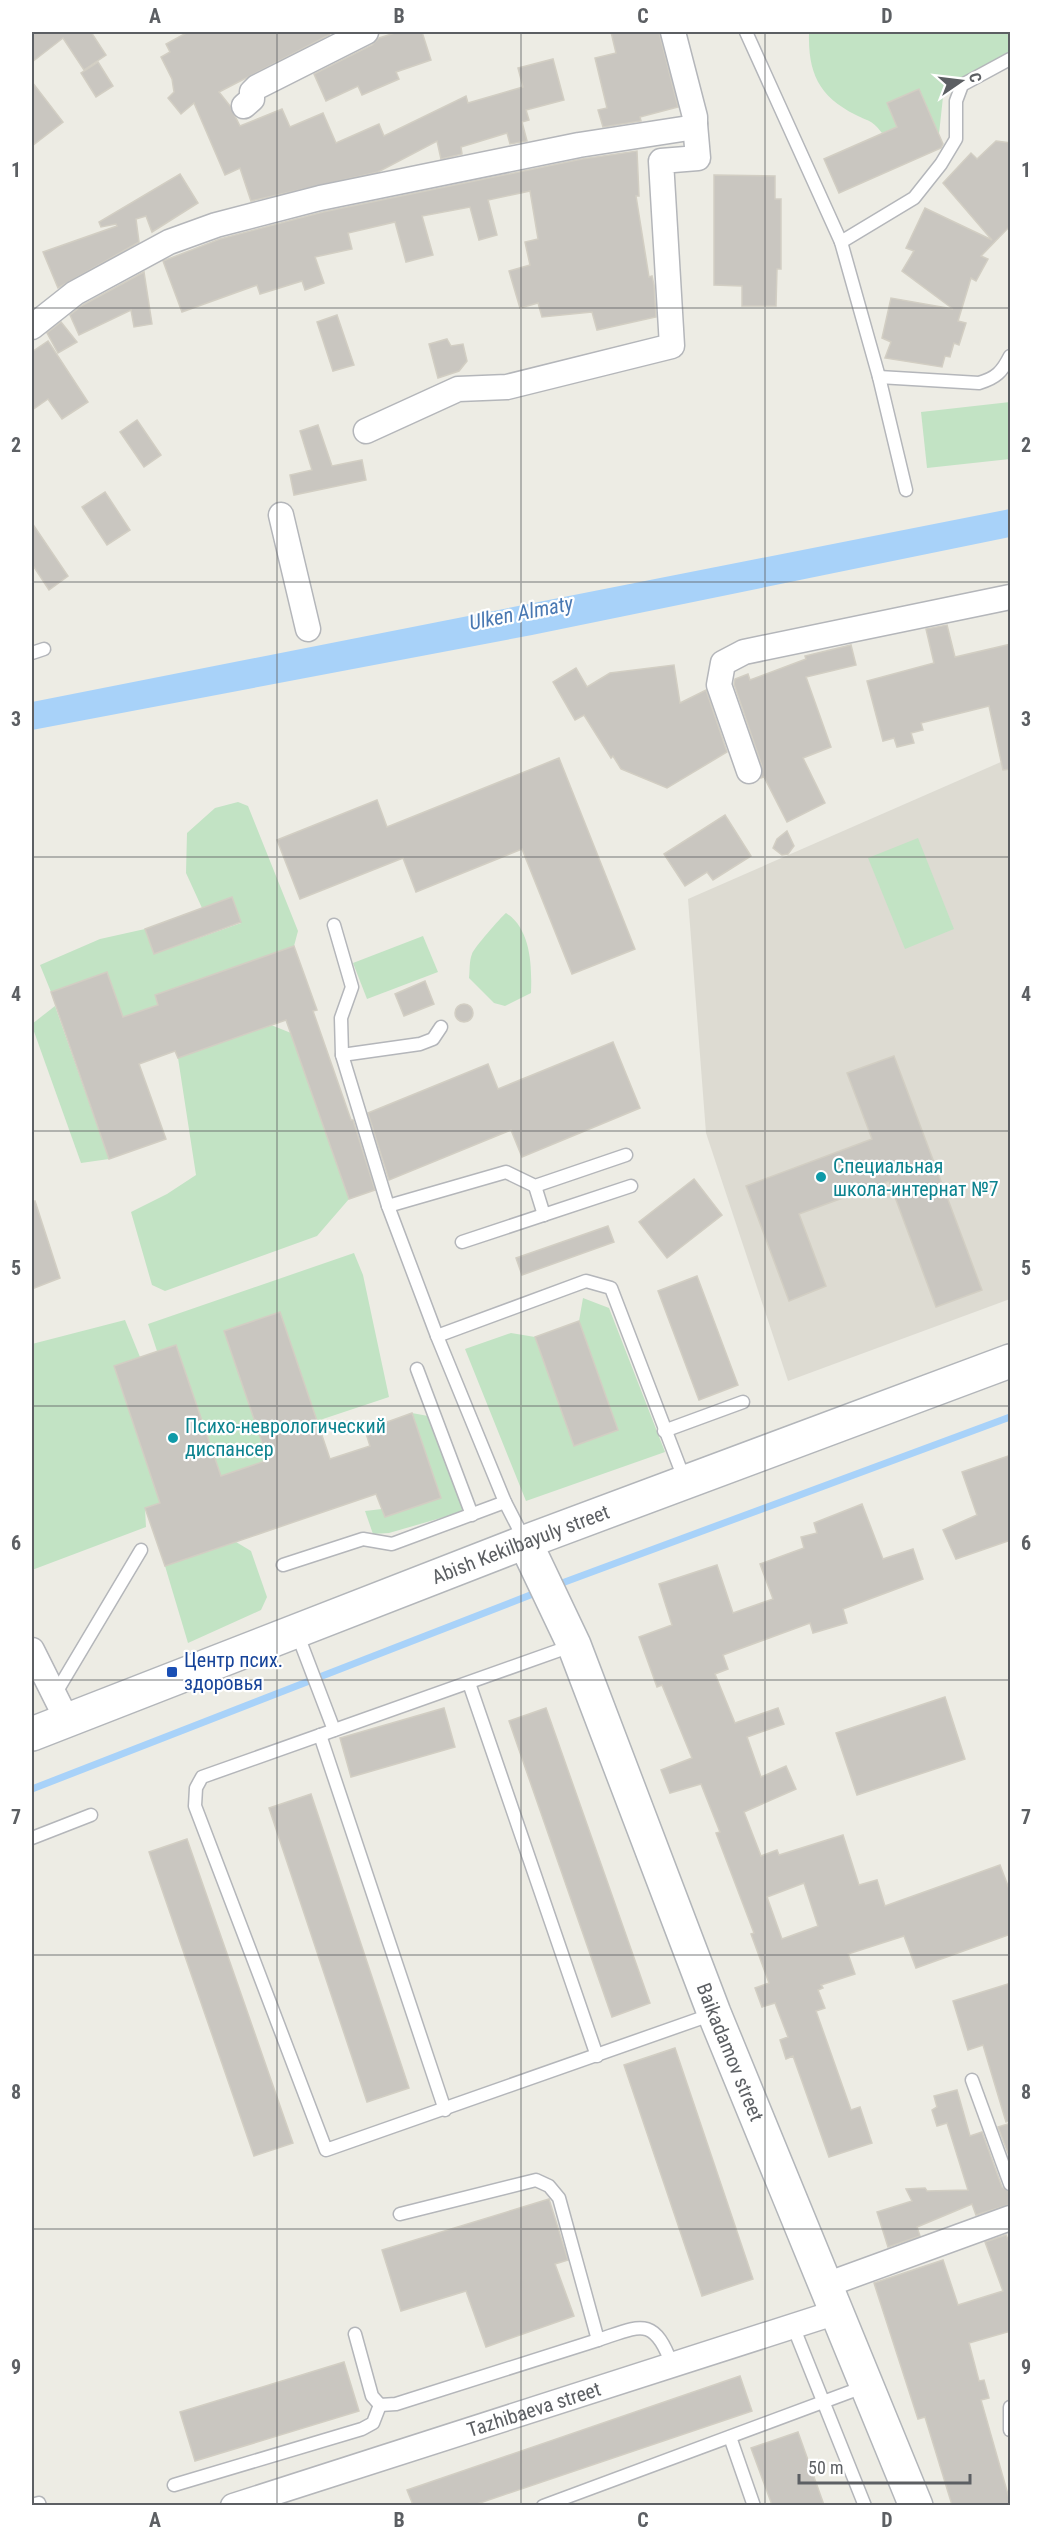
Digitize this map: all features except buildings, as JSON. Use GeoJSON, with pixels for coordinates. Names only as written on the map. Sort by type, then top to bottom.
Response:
{"type":"FeatureCollection","features":[{"type":"Feature","properties":{"kind":"street"},"geometry":{"type":"LineString","coordinates":[[244,106],[252,99],[252,92],[257,87],[366,32]]}},
{"type":"Feature","properties":{"kind":"street"},"geometry":{"type":"LineString","coordinates":[[366,431],[458,389],[507,387],[672,346],[661,161],[698,158],[695,124],[673,32]]}},
{"type":"Feature","properties":{"kind":"street"},"geometry":{"type":"LineString","coordinates":[[32,327],[75,293],[169,242],[216,225],[320,198],[579,145],[668,133],[689,128],[695,124]]}},
{"type":"Feature","properties":{"kind":"street"},"geometry":{"type":"LineString","coordinates":[[281,515],[308,629]]}},
{"type":"Feature","properties":{"kind":"street"},"geometry":{"type":"LineString","coordinates":[[749,771],[719,685],[723,663],[744,652],[1011,597]]}},
{"type":"Feature","properties":{"kind":"street","name":"Abish Kekilbayuly street"},"geometry":{"type":"LineString","coordinates":[[32,1734],[61,1708],[298,1636],[525,1542],[1011,1361]]}},
{"type":"Feature","properties":{"kind":"street","name":"Baikadamov street"},"geometry":{"type":"LineString","coordinates":[[525,1542],[574,1645],[714,2013],[916,2505]]}},
{"type":"Feature","properties":{"kind":"street"},"geometry":{"type":"LineString","coordinates":[[32,1650],[61,1708]]}},
{"type":"Feature","properties":{"kind":"street","name":"Tazhibaeva street"},"geometry":{"type":"LineString","coordinates":[[233,2505],[793,2326],[831,2299],[1011,2218]]}},
{"type":"Feature","properties":{"kind":"lane"},"geometry":{"type":"LineString","coordinates":[[746,32],[841,242],[879,377],[906,490]]}},
{"type":"Feature","properties":{"kind":"lane"},"geometry":{"type":"LineString","coordinates":[[841,242],[914,198],[941,164],[956,140],[956,101],[962,85],[1011,59]]}},
{"type":"Feature","properties":{"kind":"lane"},"geometry":{"type":"LineString","coordinates":[[879,377],[979,383],[992,380],[1002,372],[1011,356]]}},
{"type":"Feature","properties":{"kind":"lane"},"geometry":{"type":"LineString","coordinates":[[32,652],[44,650]]}},
{"type":"Feature","properties":{"kind":"lane"},"geometry":{"type":"LineString","coordinates":[[334,925],[352,987],[341,1018],[342,1055],[388,1206],[437,1336],[505,1502],[525,1542]]}},
{"type":"Feature","properties":{"kind":"lane"},"geometry":{"type":"LineString","coordinates":[[342,1055],[420,1044],[433,1039],[441,1027]]}},
{"type":"Feature","properties":{"kind":"lane"},"geometry":{"type":"LineString","coordinates":[[388,1206],[506,1172],[535,1186],[626,1155]]}},
{"type":"Feature","properties":{"kind":"lane"},"geometry":{"type":"LineString","coordinates":[[535,1186],[544,1215]]}},
{"type":"Feature","properties":{"kind":"lane"},"geometry":{"type":"LineString","coordinates":[[462,1242],[631,1186]]}},
{"type":"Feature","properties":{"kind":"lane"},"geometry":{"type":"LineString","coordinates":[[437,1336],[586,1281],[610,1288],[685,1482]]}},
{"type":"Feature","properties":{"kind":"lane"},"geometry":{"type":"LineString","coordinates":[[417,1369],[472,1515]]}},
{"type":"Feature","properties":{"kind":"lane"},"geometry":{"type":"LineString","coordinates":[[664,1431],[743,1402]]}},
{"type":"Feature","properties":{"kind":"lane"},"geometry":{"type":"LineString","coordinates":[[283,1565],[363,1539],[392,1544],[505,1502]]}},
{"type":"Feature","properties":{"kind":"lane"},"geometry":{"type":"LineString","coordinates":[[61,1708],[141,1550]]}},
{"type":"Feature","properties":{"kind":"lane"},"geometry":{"type":"LineString","coordinates":[[298,1636],[333,1730]]}},
{"type":"Feature","properties":{"kind":"lane"},"geometry":{"type":"LineString","coordinates":[[574,1645],[202,1777],[196,1788],[195,1806],[326,2150],[445,2110],[714,2013]]}},
{"type":"Feature","properties":{"kind":"lane"},"geometry":{"type":"LineString","coordinates":[[469,1683],[597,2056]]}},
{"type":"Feature","properties":{"kind":"lane"},"geometry":{"type":"LineString","coordinates":[[320,1735],[445,2110]]}},
{"type":"Feature","properties":{"kind":"lane"},"geometry":{"type":"LineString","coordinates":[[32,1838],[91,1815]]}},
{"type":"Feature","properties":{"kind":"lane"},"geometry":{"type":"LineString","coordinates":[[972,2080],[1011,2184]]}},
{"type":"Feature","properties":{"kind":"lane"},"geometry":{"type":"LineString","coordinates":[[400,2214],[536,2180],[549,2186],[559,2198],[598,2340]]}},
{"type":"Feature","properties":{"kind":"lane"},"geometry":{"type":"LineString","coordinates":[[380,2405],[396,2404],[637,2326],[652,2330],[665,2345],[672,2365]]}},
{"type":"Feature","properties":{"kind":"lane"},"geometry":{"type":"LineString","coordinates":[[793,2326],[865,2505]]}},
{"type":"Feature","properties":{"kind":"lane"},"geometry":{"type":"LineString","coordinates":[[354,2334],[372,2396],[380,2405]]}},
{"type":"Feature","properties":{"kind":"lane"},"geometry":{"type":"LineString","coordinates":[[543,2505],[867,2386]]}},
{"type":"Feature","properties":{"kind":"lane"},"geometry":{"type":"LineString","coordinates":[[174,2485],[362,2428],[373,2423],[380,2405]]}},
{"type":"Feature","properties":{"kind":"lane"},"geometry":{"type":"LineString","coordinates":[[1011,2407],[1011,2430]]}},
{"type":"Feature","properties":{"kind":"lane"},"geometry":{"type":"LineString","coordinates":[[730,2437],[754,2505]]}},
{"type":"Feature","properties":{"kind":"lane"},"geometry":{"type":"LineString","coordinates":[[32,2505],[39,2503],[40,2505]]}},
{"type":"Feature","properties":{"kind":"shaded area"},"geometry":{"type":"Polygon","coordinates":[[[1010,758],[1010,1299],[788,1381],[706,1133],[688,899],[1010,758]]]}},
{"type":"Feature","properties":{"kind":"green space"},"geometry":{"type":"Polygon","coordinates":[[[809,32],[1010,32],[1010,59],[943,97],[939,134],[919,90],[887,103],[897,127],[882,133],[873,123],[843,108],[824,91],[813,71],[809,32]]]}},
{"type":"Feature","properties":{"kind":"green space"},"geometry":{"type":"Polygon","coordinates":[[[1010,402],[1010,459],[927,468],[921,412],[1010,402]]]}},
{"type":"Feature","properties":{"kind":"green space"},"geometry":{"type":"Polygon","coordinates":[[[238,802],[248,806],[298,931],[294,946],[155,995],[158,1005],[123,1017],[107,972],[51,992],[40,965],[100,939],[145,929],[154,954],[241,923],[232,898],[202,908],[186,873],[187,833],[215,808],[238,802]]]}},
{"type":"Feature","properties":{"kind":"green space"},"geometry":{"type":"Polygon","coordinates":[[[918,838],[954,929],[905,949],[868,858],[918,838]]]}},
{"type":"Feature","properties":{"kind":"green space"},"geometry":{"type":"Polygon","coordinates":[[[506,913],[521,928],[525,938],[530,960],[531,993],[505,1006],[494,1003],[469,978],[470,960],[474,951],[506,913]]]}},
{"type":"Feature","properties":{"kind":"green space"},"geometry":{"type":"Polygon","coordinates":[[[423,936],[438,972],[367,999],[353,963],[423,936]]]}},
{"type":"Feature","properties":{"kind":"green space"},"geometry":{"type":"Polygon","coordinates":[[[55,1006],[109,1159],[81,1163],[32,1026],[55,1006]]]}},
{"type":"Feature","properties":{"kind":"green space"},"geometry":{"type":"Polygon","coordinates":[[[271,1025],[291,1033],[349,1199],[317,1236],[165,1291],[152,1285],[131,1212],[167,1194],[196,1175],[178,1058],[271,1025]]]}},
{"type":"Feature","properties":{"kind":"green space"},"geometry":{"type":"Polygon","coordinates":[[[354,1253],[363,1275],[389,1397],[317,1421],[280,1312],[224,1331],[268,1460],[221,1476],[176,1345],[157,1351],[148,1324],[354,1253]]]}},
{"type":"Feature","properties":{"kind":"green space"},"geometry":{"type":"Polygon","coordinates":[[[583,1298],[609,1308],[665,1452],[526,1501],[465,1349],[511,1333],[535,1337],[574,1446],[618,1430],[579,1321],[583,1298]]]}},
{"type":"Feature","properties":{"kind":"green space"},"geometry":{"type":"Polygon","coordinates":[[[125,1320],[140,1357],[114,1366],[160,1503],[145,1508],[146,1527],[32,1570],[32,1344],[125,1320]]]}},
{"type":"Feature","properties":{"kind":"green space"},"geometry":{"type":"Polygon","coordinates":[[[412,1413],[428,1416],[465,1511],[389,1533],[373,1534],[365,1511],[382,1509],[385,1517],[440,1498],[412,1413]]]}},
{"type":"Feature","properties":{"kind":"green space"},"geometry":{"type":"Polygon","coordinates":[[[236,1542],[251,1551],[267,1597],[261,1610],[188,1643],[165,1566],[236,1542]]]}},
{"type":"Feature","properties":{"kind":"water","name":"Ulken Almaty"},"geometry":{"type":"Polygon","coordinates":[[[1010,509],[1010,537],[532,635],[32,730],[32,702],[1010,509]]]}},
{"type":"Feature","properties":{"kind":"waterway"},"geometry":{"type":"LineString","coordinates":[[554,1586],[1010,1417]]}},
{"type":"Feature","properties":{"kind":"waterway"},"geometry":{"type":"LineString","coordinates":[[32,1789],[538,1592]]}},
{"type":"Feature","properties":{"kind":"place","name":"Специальная школа-интернат №7"},"geometry":{"type":"Point","coordinates":[821,1177]}},
{"type":"Feature","properties":{"kind":"place","name":"Психо-неврологический диспансер"},"geometry":{"type":"Point","coordinates":[173,1438]}},
{"type":"Feature","properties":{"kind":"place","name":"Центр псих. здоровья"},"geometry":{"type":"Point","coordinates":[172,1672]}}]}
